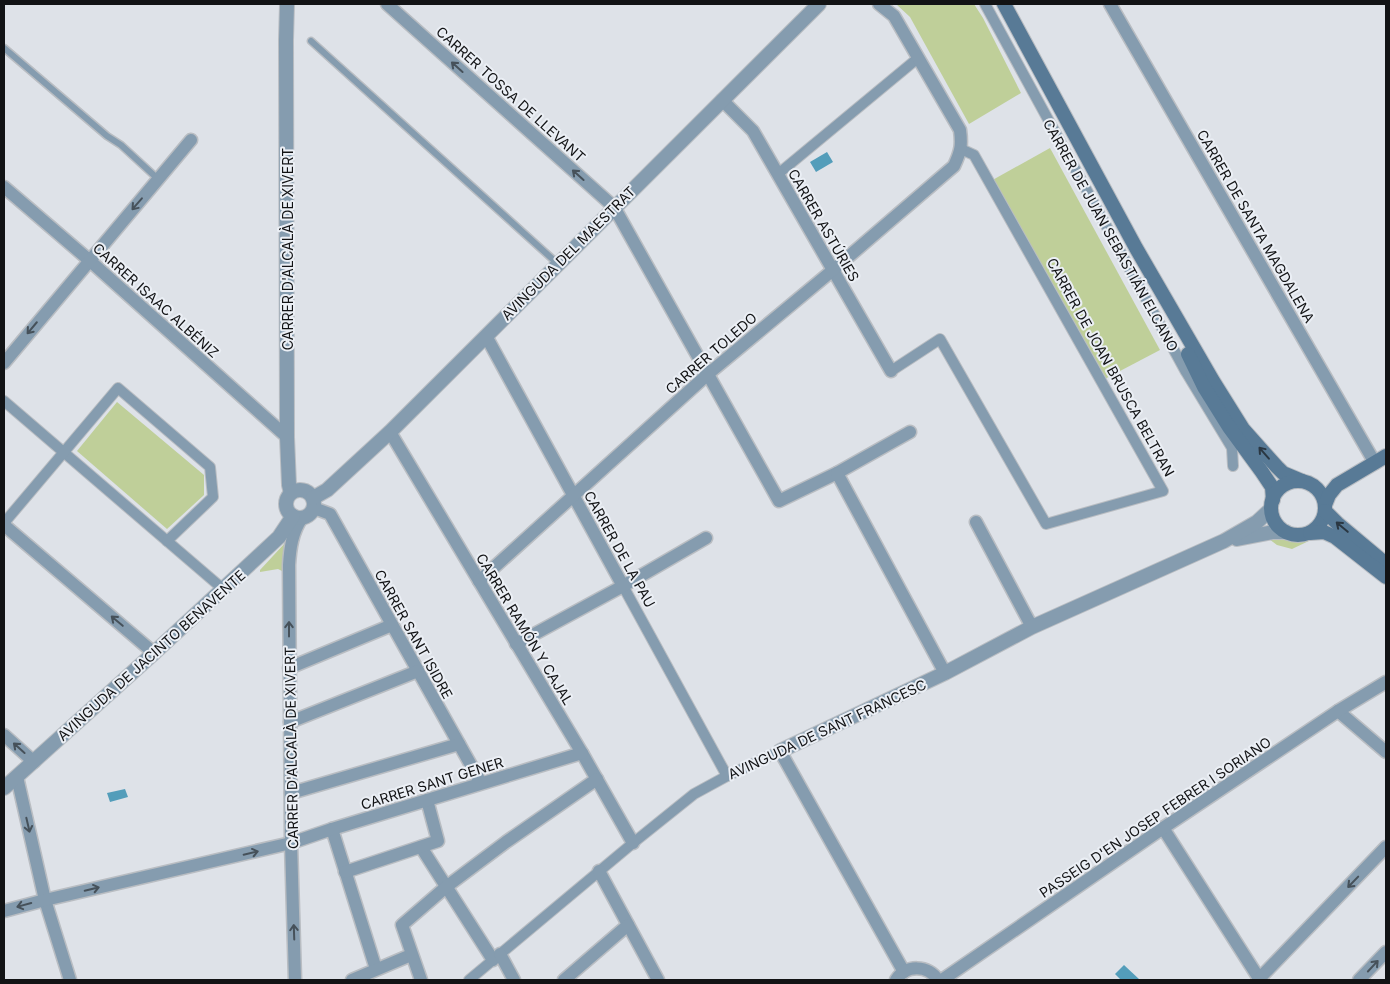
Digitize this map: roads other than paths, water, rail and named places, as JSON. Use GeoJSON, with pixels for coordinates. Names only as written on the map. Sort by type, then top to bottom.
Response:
{"type":"FeatureCollection","features":[{"type":"Feature","properties":{"kind":"main road","name":"CARRER DE JUAN SEBASTIÁN ELCANO"},"geometry":{"type":"LineString","coordinates":[[1004,4],[1136,248],[1243,429],[1283,473],[1307,483]]}},
{"type":"Feature","properties":{"kind":"main road","name":"CARRER DE JUAN SEBASTIÁN ELCANO"},"geometry":{"type":"LineString","coordinates":[[1136,248],[1204,387],[1229,427],[1272,488],[1272,504]]}},
{"type":"Feature","properties":{"kind":"main road"},"geometry":{"type":"LineString","coordinates":[[1310,533],[1324,517],[1329,495],[1337,485],[1381,460]]}},
{"type":"Feature","properties":{"kind":"main road"},"geometry":{"type":"LineString","coordinates":[[1337,485],[1322,486],[1290,482],[1284,485],[1275,494],[1272,504],[1276,523],[1286,532],[1298,535],[1324,532],[1335,537],[1386,577]]}},
{"type":"Feature","properties":{"kind":"main road"},"geometry":{"type":"LineString","coordinates":[[1307,483],[1321,494],[1325,508],[1337,524],[1386,564]]}},
{"type":"Feature","properties":{"kind":"street","name":"CARRER D'ALCALÀ DE XIVERT"},"geometry":{"type":"LineString","coordinates":[[287,4],[287,437],[291,493]]}},
{"type":"Feature","properties":{"kind":"street","name":"CARRER TOSSA DE LLEVANT"},"geometry":{"type":"LineString","coordinates":[[387,4],[614,207],[779,501],[837,473]]}},
{"type":"Feature","properties":{"kind":"street","name":"AVINGUDA DEL MAESTRAT"},"geometry":{"type":"LineString","coordinates":[[314,503],[390,432],[819,4]]}},
{"type":"Feature","properties":{"kind":"street"},"geometry":{"type":"LineString","coordinates":[[880,4],[894,16],[960,130],[961,150]]}},
{"type":"Feature","properties":{"kind":"street","name":"CARRER DE JUAN SEBASTIÁN ELCANO"},"geometry":{"type":"LineString","coordinates":[[985,4],[1186,372],[1232,448],[1233,466]]}},
{"type":"Feature","properties":{"kind":"street","name":"CARRER DE SANTA MAGDALENA"},"geometry":{"type":"LineString","coordinates":[[1110,4],[1381,460]]}},
{"type":"Feature","properties":{"kind":"street"},"geometry":{"type":"LineString","coordinates":[[778,174],[918,58]]}},
{"type":"Feature","properties":{"kind":"street","name":"CARRER ASTÚRIES"},"geometry":{"type":"LineString","coordinates":[[722,100],[753,131],[890,371]]}},
{"type":"Feature","properties":{"kind":"street"},"geometry":{"type":"LineString","coordinates":[[4,363],[191,140]]}},
{"type":"Feature","properties":{"kind":"street","name":"CARRER TOLEDO"},"geometry":{"type":"LineString","coordinates":[[479,581],[708,374],[954,166],[961,150]]}},
{"type":"Feature","properties":{"kind":"street","name":"CARRER DE JOAN BRUSCA BELTRAN"},"geometry":{"type":"LineString","coordinates":[[890,371],[940,339],[1046,524],[1163,491],[974,155],[961,150]]}},
{"type":"Feature","properties":{"kind":"street","name":"CARRER ISAAC ALBÉNIZ"},"geometry":{"type":"LineString","coordinates":[[4,187],[89,260],[287,437]]}},
{"type":"Feature","properties":{"kind":"street","name":"CARRER DE LA PAU"},"geometry":{"type":"LineString","coordinates":[[486,336],[727,776]]}},
{"type":"Feature","properties":{"kind":"street"},"geometry":{"type":"LineString","coordinates":[[154,653],[4,524],[118,388],[210,467],[213,497],[167,541]]}},
{"type":"Feature","properties":{"kind":"street"},"geometry":{"type":"LineString","coordinates":[[4,401],[223,589]]}},
{"type":"Feature","properties":{"kind":"street","name":"CARRER RAMÓN Y CAJAL"},"geometry":{"type":"LineString","coordinates":[[390,432],[582,753],[633,843]]}},
{"type":"Feature","properties":{"kind":"street"},"geometry":{"type":"LineString","coordinates":[[910,432],[837,473],[945,673]]}},
{"type":"Feature","properties":{"kind":"street"},"geometry":{"type":"LineString","coordinates":[[304,490],[314,503],[310,515],[298,517],[289,514],[286,500],[291,493],[304,490]]}},
{"type":"Feature","properties":{"kind":"street","name":"CARRER SANT ISIDRE"},"geometry":{"type":"LineString","coordinates":[[314,503],[330,514],[481,783]]}},
{"type":"Feature","properties":{"kind":"street","name":"AVINGUDA DE SANT FRANCESC"},"geometry":{"type":"LineString","coordinates":[[469,980],[694,794],[727,776],[945,673],[1032,627],[1224,542],[1253,525],[1272,504]]}},
{"type":"Feature","properties":{"kind":"street","name":"CARRER D'ALCALÀ DE XIVERT"},"geometry":{"type":"LineString","coordinates":[[295,980],[289,668],[290,549],[298,517]]}},
{"type":"Feature","properties":{"kind":"street","name":"AVINGUDA DE JACINTO BENAVENTE"},"geometry":{"type":"LineString","coordinates":[[4,788],[154,653],[298,517]]}},
{"type":"Feature","properties":{"kind":"street"},"geometry":{"type":"LineString","coordinates":[[976,522],[1032,627]]}},
{"type":"Feature","properties":{"kind":"street","name":"AVINGUDA DE SANT FRANCESC"},"geometry":{"type":"LineString","coordinates":[[1224,542],[1273,532],[1286,532]]}},
{"type":"Feature","properties":{"kind":"street"},"geometry":{"type":"LineString","coordinates":[[516,644],[706,538]]}},
{"type":"Feature","properties":{"kind":"street"},"geometry":{"type":"LineString","coordinates":[[289,668],[392,625]]}},
{"type":"Feature","properties":{"kind":"street"},"geometry":{"type":"LineString","coordinates":[[290,722],[418,671]]}},
{"type":"Feature","properties":{"kind":"street","name":"PASSEIG D'EN JOSEP FEBRER I SORIANO"},"geometry":{"type":"LineString","coordinates":[[942,980],[1163,828],[1338,711],[1386,682]]}},
{"type":"Feature","properties":{"kind":"street"},"geometry":{"type":"LineString","coordinates":[[1338,711],[1386,752]]}},
{"type":"Feature","properties":{"kind":"street"},"geometry":{"type":"LineString","coordinates":[[4,734],[34,762]]}},
{"type":"Feature","properties":{"kind":"street"},"geometry":{"type":"LineString","coordinates":[[291,794],[459,744]]}},
{"type":"Feature","properties":{"kind":"street"},"geometry":{"type":"LineString","coordinates":[[780,751],[900,976],[917,968],[930,972],[938,980]]}},
{"type":"Feature","properties":{"kind":"street","name":"CARRER SANT GENER"},"geometry":{"type":"LineString","coordinates":[[4,911],[292,843],[332,829],[582,753]]}},
{"type":"Feature","properties":{"kind":"street"},"geometry":{"type":"LineString","coordinates":[[17,777],[45,900],[70,980]]}},
{"type":"Feature","properties":{"kind":"street"},"geometry":{"type":"LineString","coordinates":[[421,980],[402,925],[506,842],[597,779]]}},
{"type":"Feature","properties":{"kind":"street"},"geometry":{"type":"LineString","coordinates":[[345,872],[438,841],[427,800]]}},
{"type":"Feature","properties":{"kind":"street"},"geometry":{"type":"LineString","coordinates":[[1163,828],[1259,980],[1386,847]]}},
{"type":"Feature","properties":{"kind":"street"},"geometry":{"type":"LineString","coordinates":[[332,829],[376,970]]}},
{"type":"Feature","properties":{"kind":"street"},"geometry":{"type":"LineString","coordinates":[[421,847],[446,888],[514,980]]}},
{"type":"Feature","properties":{"kind":"street"},"geometry":{"type":"LineString","coordinates":[[599,871],[658,980]]}},
{"type":"Feature","properties":{"kind":"street"},"geometry":{"type":"LineString","coordinates":[[564,980],[628,925]]}},
{"type":"Feature","properties":{"kind":"street"},"geometry":{"type":"LineString","coordinates":[[1360,980],[1386,952]]}},
{"type":"Feature","properties":{"kind":"street"},"geometry":{"type":"LineString","coordinates":[[352,980],[411,954]]}},
{"type":"Feature","properties":{"kind":"lane"},"geometry":{"type":"LineString","coordinates":[[311,41],[558,264]]}},
{"type":"Feature","properties":{"kind":"lane"},"geometry":{"type":"LineString","coordinates":[[4,48],[107,136],[121,145],[158,179]]}},
{"type":"Feature","properties":{"kind":"water"},"geometry":{"type":"Polygon","coordinates":[[[827,152],[833,162],[816,172],[810,162],[827,152]]]}},
{"type":"Feature","properties":{"kind":"water"},"geometry":{"type":"Polygon","coordinates":[[[125,789],[128,797],[110,802],[107,793],[125,789]]]}},
{"type":"Feature","properties":{"kind":"water"},"geometry":{"type":"Polygon","coordinates":[[[1124,965],[1140,980],[1121,980],[1115,974],[1124,965]]]}}]}
